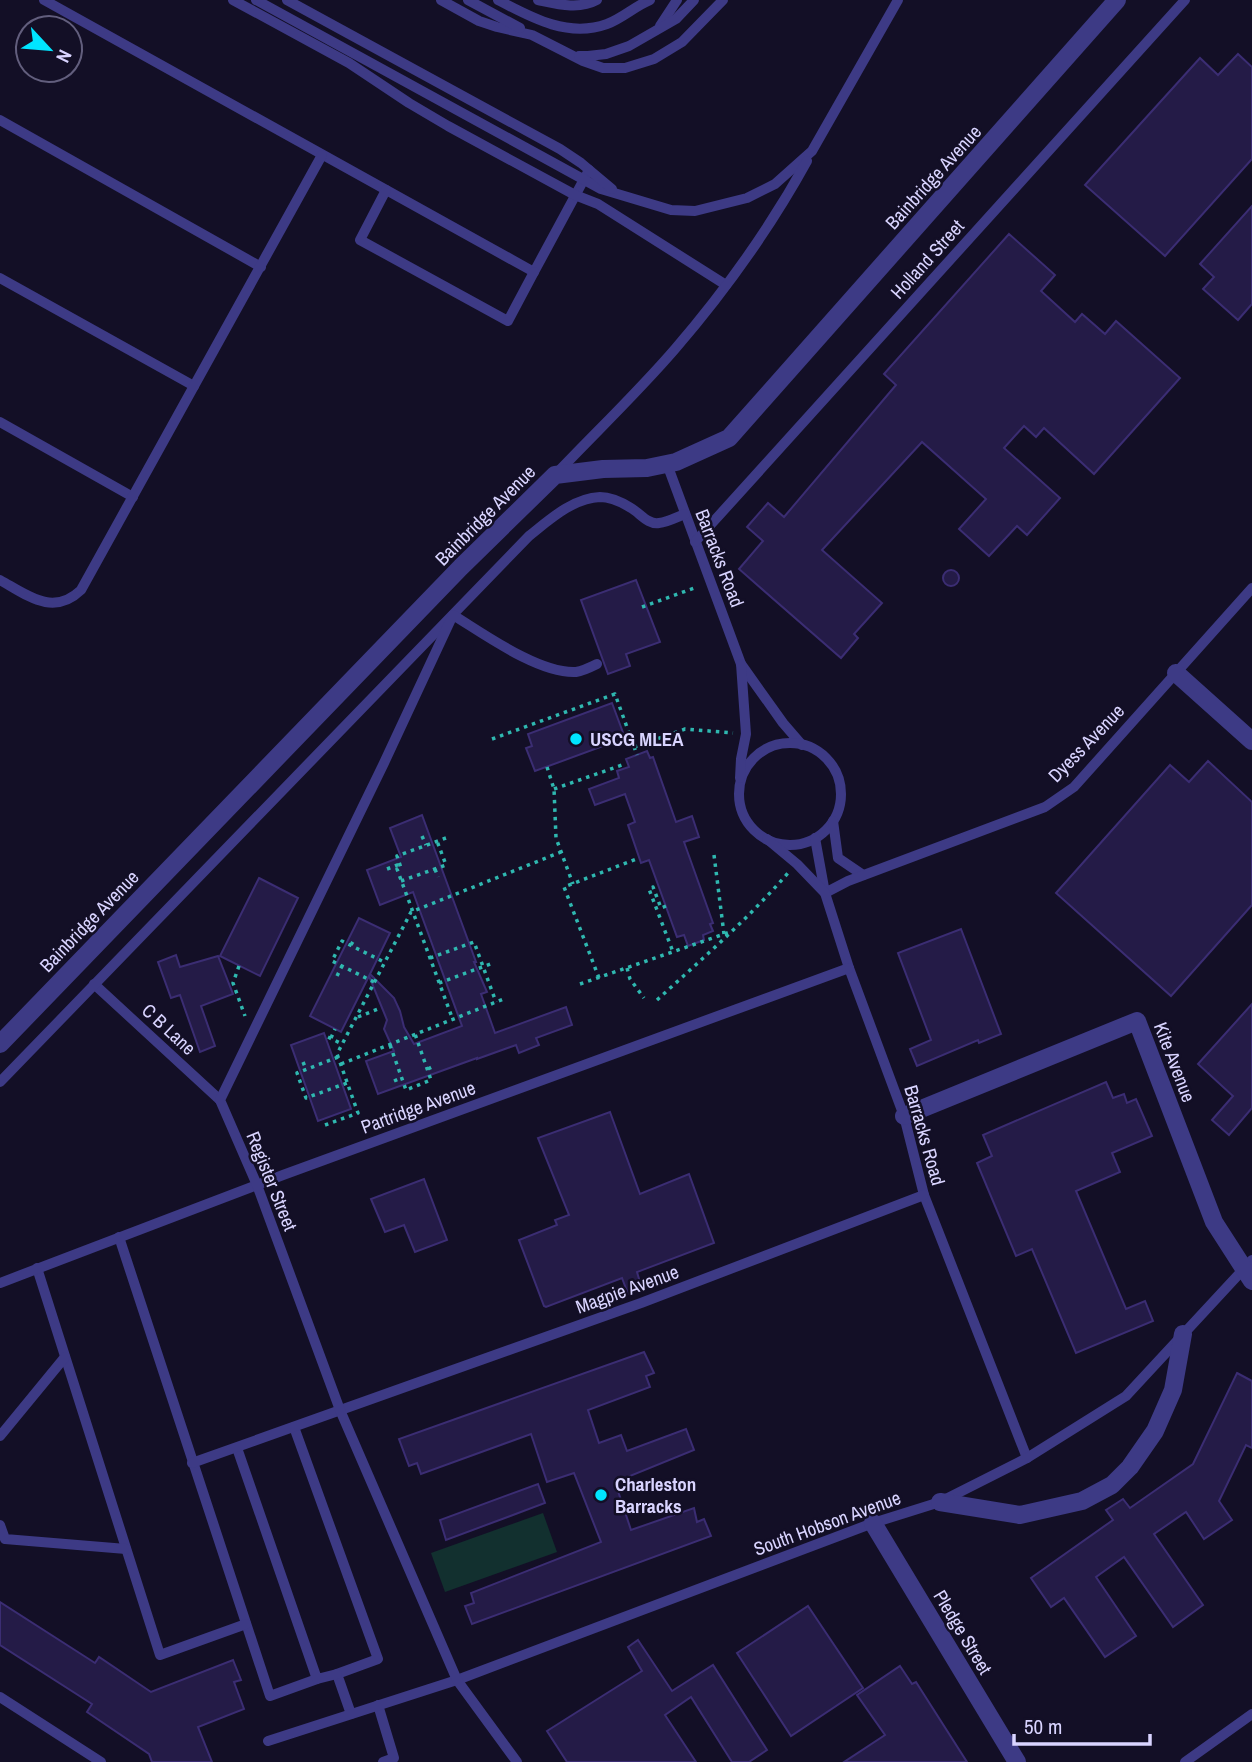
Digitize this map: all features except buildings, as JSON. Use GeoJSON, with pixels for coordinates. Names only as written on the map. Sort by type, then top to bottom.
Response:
{"type":"FeatureCollection","features":[{"type":"Feature","properties":{"kind":"street","name":"Bainbridge Avenue"},"geometry":{"type":"LineString","coordinates":[[0,1044],[461,567],[555,475],[603,468],[647,468],[667,464],[729,438],[1117,0]]}},
{"type":"Feature","properties":{"kind":"street"},"geometry":{"type":"LineString","coordinates":[[1176,673],[1252,741]]}},
{"type":"Feature","properties":{"kind":"street","name":"Kite Avenue"},"geometry":{"type":"LineString","coordinates":[[904,1116],[1137,1021],[1214,1222],[1249,1270]]}},
{"type":"Feature","properties":{"kind":"street"},"geometry":{"type":"LineString","coordinates":[[940,1502],[1020,1516],[1082,1501],[1112,1485],[1130,1467],[1155,1431],[1173,1390],[1183,1334]]}},
{"type":"Feature","properties":{"kind":"street","name":"Pledge Street"},"geometry":{"type":"LineString","coordinates":[[873,1523],[1017,1762]]}},
{"type":"Feature","properties":{"kind":"lane"},"geometry":{"type":"LineString","coordinates":[[44,0],[534,272]]}},
{"type":"Feature","properties":{"kind":"lane"},"geometry":{"type":"LineString","coordinates":[[233,0],[349,63],[447,125],[575,195],[598,204],[726,285]]}},
{"type":"Feature","properties":{"kind":"lane"},"geometry":{"type":"LineString","coordinates":[[257,0],[618,193],[671,210],[695,211],[747,198],[775,184],[812,151]]}},
{"type":"Feature","properties":{"kind":"lane"},"geometry":{"type":"LineString","coordinates":[[287,0],[560,149],[573,157],[587,175]]}},
{"type":"Feature","properties":{"kind":"lane"},"geometry":{"type":"LineString","coordinates":[[441,0],[480,21],[532,35]]}},
{"type":"Feature","properties":{"kind":"lane"},"geometry":{"type":"LineString","coordinates":[[468,0],[570,55],[603,68],[625,68],[654,59],[682,42],[723,0]]}},
{"type":"Feature","properties":{"kind":"lane"},"geometry":{"type":"LineString","coordinates":[[498,0],[547,24],[589,29],[623,16],[640,2],[650,0]]}},
{"type":"Feature","properties":{"kind":"lane"},"geometry":{"type":"LineString","coordinates":[[538,0],[571,6],[590,4],[597,0]]}},
{"type":"Feature","properties":{"kind":"lane"},"geometry":{"type":"LineString","coordinates":[[660,27],[677,0]]}},
{"type":"Feature","properties":{"kind":"lane"},"geometry":{"type":"LineString","coordinates":[[570,55],[606,54],[629,46],[676,19],[694,0]]}},
{"type":"Feature","properties":{"kind":"lane"},"geometry":{"type":"LineString","coordinates":[[555,475],[675,349],[746,259],[783,204],[898,0]]}},
{"type":"Feature","properties":{"kind":"lane","name":"Holland Street"},"geometry":{"type":"LineString","coordinates":[[695,542],[1185,0]]}},
{"type":"Feature","properties":{"kind":"lane"},"geometry":{"type":"LineString","coordinates":[[0,120],[261,267]]}},
{"type":"Feature","properties":{"kind":"lane"},"geometry":{"type":"LineString","coordinates":[[0,580],[46,603],[61,603],[72,599],[80,590],[322,155]]}},
{"type":"Feature","properties":{"kind":"lane"},"geometry":{"type":"LineString","coordinates":[[386,190],[360,240],[508,321],[587,175]]}},
{"type":"Feature","properties":{"kind":"lane"},"geometry":{"type":"LineString","coordinates":[[0,278],[194,386]]}},
{"type":"Feature","properties":{"kind":"lane"},"geometry":{"type":"LineString","coordinates":[[0,422],[133,497]]}},
{"type":"Feature","properties":{"kind":"lane","name":"Barracks Road"},"geometry":{"type":"LineString","coordinates":[[667,464],[741,664]]}},
{"type":"Feature","properties":{"kind":"lane"},"geometry":{"type":"LineString","coordinates":[[0,1082],[529,536],[569,506],[601,497],[633,508],[653,523],[685,514]]}},
{"type":"Feature","properties":{"kind":"lane","name":"Dyess Avenue"},"geometry":{"type":"LineString","coordinates":[[825,893],[863,875],[1045,807],[1074,787],[1252,588]]}},
{"type":"Feature","properties":{"kind":"lane"},"geometry":{"type":"LineString","coordinates":[[453,615],[534,662],[555,670],[578,672],[597,664]]}},
{"type":"Feature","properties":{"kind":"lane"},"geometry":{"type":"LineString","coordinates":[[220,1100],[453,615]]}},
{"type":"Feature","properties":{"kind":"lane"},"geometry":{"type":"LineString","coordinates":[[741,664],[802,745]]}},
{"type":"Feature","properties":{"kind":"lane"},"geometry":{"type":"LineString","coordinates":[[740,788],[745,771],[755,757],[770,747],[786,743],[802,745],[817,751],[829,761],[837,775],[841,791],[840,807],[822,834],[809,842],[792,845],[774,843],[759,835],[747,822],[740,805],[740,788],[741,759],[746,734],[741,664]]}},
{"type":"Feature","properties":{"kind":"lane"},"geometry":{"type":"LineString","coordinates":[[833,821],[838,858],[863,875]]}},
{"type":"Feature","properties":{"kind":"lane"},"geometry":{"type":"LineString","coordinates":[[815,838],[825,893]]}},
{"type":"Feature","properties":{"kind":"lane","name":"Barracks Road"},"geometry":{"type":"LineString","coordinates":[[767,839],[797,864],[825,893],[849,968],[904,1116],[924,1195],[1027,1458]]}},
{"type":"Feature","properties":{"kind":"lane","name":"Partridge Avenue"},"geometry":{"type":"LineString","coordinates":[[0,1283],[257,1185],[849,968]]}},
{"type":"Feature","properties":{"kind":"lane","name":"C B Lane"},"geometry":{"type":"LineString","coordinates":[[94,984],[220,1100]]}},
{"type":"Feature","properties":{"kind":"lane","name":"Register Street"},"geometry":{"type":"LineString","coordinates":[[220,1100],[257,1185],[340,1410],[457,1680],[517,1762]]}},
{"type":"Feature","properties":{"kind":"lane","name":"Magpie Avenue"},"geometry":{"type":"LineString","coordinates":[[192,1463],[641,1303],[924,1195]]}},
{"type":"Feature","properties":{"kind":"lane"},"geometry":{"type":"LineString","coordinates":[[119,1237],[270,1696],[378,1659],[294,1427]]}},
{"type":"Feature","properties":{"kind":"lane"},"geometry":{"type":"LineString","coordinates":[[37,1268],[160,1655],[246,1624]]}},
{"type":"Feature","properties":{"kind":"lane","name":"South Hobson Avenue"},"geometry":{"type":"LineString","coordinates":[[268,1741],[457,1680],[873,1523],[940,1502],[1027,1458],[1126,1396],[1183,1334],[1249,1270]]}},
{"type":"Feature","properties":{"kind":"lane"},"geometry":{"type":"LineString","coordinates":[[0,1436],[65,1357]]}},
{"type":"Feature","properties":{"kind":"lane"},"geometry":{"type":"LineString","coordinates":[[237,1448],[317,1679]]}},
{"type":"Feature","properties":{"kind":"lane"},"geometry":{"type":"LineString","coordinates":[[0,1525],[5,1539],[126,1549]]}},
{"type":"Feature","properties":{"kind":"lane"},"geometry":{"type":"LineString","coordinates":[[337,1674],[351,1714]]}},
{"type":"Feature","properties":{"kind":"lane"},"geometry":{"type":"LineString","coordinates":[[0,1697],[101,1762]]}},
{"type":"Feature","properties":{"kind":"lane"},"geometry":{"type":"LineString","coordinates":[[378,1705],[397,1760],[383,1762]]}},
{"type":"Feature","properties":{"kind":"lane"},"geometry":{"type":"LineString","coordinates":[[1185,1762],[1252,1714]]}},
{"type":"Feature","properties":{"kind":"path"},"geometry":{"type":"LineString","coordinates":[[642,607],[697,587]]}},
{"type":"Feature","properties":{"kind":"path"},"geometry":{"type":"LineString","coordinates":[[492,739],[615,694],[637,755]]}},
{"type":"Feature","properties":{"kind":"path"},"geometry":{"type":"LineString","coordinates":[[634,747],[685,729],[738,733]]}},
{"type":"Feature","properties":{"kind":"path"},"geometry":{"type":"LineString","coordinates":[[554,789],[622,765],[623,769]]}},
{"type":"Feature","properties":{"kind":"path"},"geometry":{"type":"LineString","coordinates":[[547,767],[554,789],[556,838],[573,884]]}},
{"type":"Feature","properties":{"kind":"path"},"geometry":{"type":"LineString","coordinates":[[422,836],[426,845]]}},
{"type":"Feature","properties":{"kind":"path"},"geometry":{"type":"LineString","coordinates":[[446,838],[397,856],[401,868],[397,869],[453,1020]]}},
{"type":"Feature","properties":{"kind":"path"},"geometry":{"type":"LineString","coordinates":[[401,881],[446,865],[438,841]]}},
{"type":"Feature","properties":{"kind":"path"},"geometry":{"type":"LineString","coordinates":[[325,1118],[326,1124],[358,1113],[337,1054],[411,912],[561,852]]}},
{"type":"Feature","properties":{"kind":"path"},"geometry":{"type":"LineString","coordinates":[[714,855],[724,934]]}},
{"type":"Feature","properties":{"kind":"path"},"geometry":{"type":"LineString","coordinates":[[599,978],[564,887],[639,858]]}},
{"type":"Feature","properties":{"kind":"path"},"geometry":{"type":"LineString","coordinates":[[387,869],[400,864]]}},
{"type":"Feature","properties":{"kind":"path"},"geometry":{"type":"LineString","coordinates":[[435,869],[438,877]]}},
{"type":"Feature","properties":{"kind":"path"},"geometry":{"type":"LineString","coordinates":[[657,1000],[732,932],[792,869]]}},
{"type":"Feature","properties":{"kind":"path"},"geometry":{"type":"LineString","coordinates":[[666,906],[661,908],[653,887],[649,889],[673,952]]}},
{"type":"Feature","properties":{"kind":"path"},"geometry":{"type":"LineString","coordinates":[[580,984],[732,932]]}},
{"type":"Feature","properties":{"kind":"path"},"geometry":{"type":"LineString","coordinates":[[351,945],[355,938]]}},
{"type":"Feature","properties":{"kind":"path"},"geometry":{"type":"LineString","coordinates":[[374,982],[332,961],[342,941],[385,962]]}},
{"type":"Feature","properties":{"kind":"path"},"geometry":{"type":"LineString","coordinates":[[430,958],[474,942],[496,1002]]}},
{"type":"Feature","properties":{"kind":"path"},"geometry":{"type":"LineString","coordinates":[[439,983],[493,963]]}},
{"type":"Feature","properties":{"kind":"path"},"geometry":{"type":"LineString","coordinates":[[239,966],[233,983],[252,1034]]}},
{"type":"Feature","properties":{"kind":"path"},"geometry":{"type":"LineString","coordinates":[[337,976],[342,966]]}},
{"type":"Feature","properties":{"kind":"path"},"geometry":{"type":"LineString","coordinates":[[627,968],[630,979],[644,998]]}},
{"type":"Feature","properties":{"kind":"path"},"geometry":{"type":"LineString","coordinates":[[341,1064],[506,998]]}},
{"type":"Feature","properties":{"kind":"path"},"geometry":{"type":"LineString","coordinates":[[356,1018],[378,1009]]}},
{"type":"Feature","properties":{"kind":"path"},"geometry":{"type":"LineString","coordinates":[[335,1029],[329,1038],[342,1044]]}},
{"type":"Feature","properties":{"kind":"path"},"geometry":{"type":"LineString","coordinates":[[390,1045],[406,1090],[432,1080],[415,1034]]}},
{"type":"Feature","properties":{"kind":"path"},"geometry":{"type":"LineString","coordinates":[[338,1057],[297,1073],[306,1098],[333,1091],[347,1083]]}},
{"type":"Feature","properties":{"kind":"path"},"geometry":{"type":"LineString","coordinates":[[303,1062],[306,1069]]}},
{"type":"Feature","properties":{"kind":"path"},"geometry":{"type":"LineString","coordinates":[[428,1069],[434,1066]]}},
{"type":"Feature","properties":{"kind":"path"},"geometry":{"type":"LineString","coordinates":[[394,1081],[401,1078]]}},
{"type":"Feature","properties":{"kind":"green space"},"geometry":{"type":"Polygon","coordinates":[[[543,1513],[557,1552],[445,1592],[431,1553],[543,1513]]]}},
{"type":"Feature","properties":{"kind":"place","name":"USCG MLEA"},"geometry":{"type":"Point","coordinates":[576,739]}},
{"type":"Feature","properties":{"kind":"place","name":"Charleston Barracks"},"geometry":{"type":"Point","coordinates":[601,1495]}}]}
